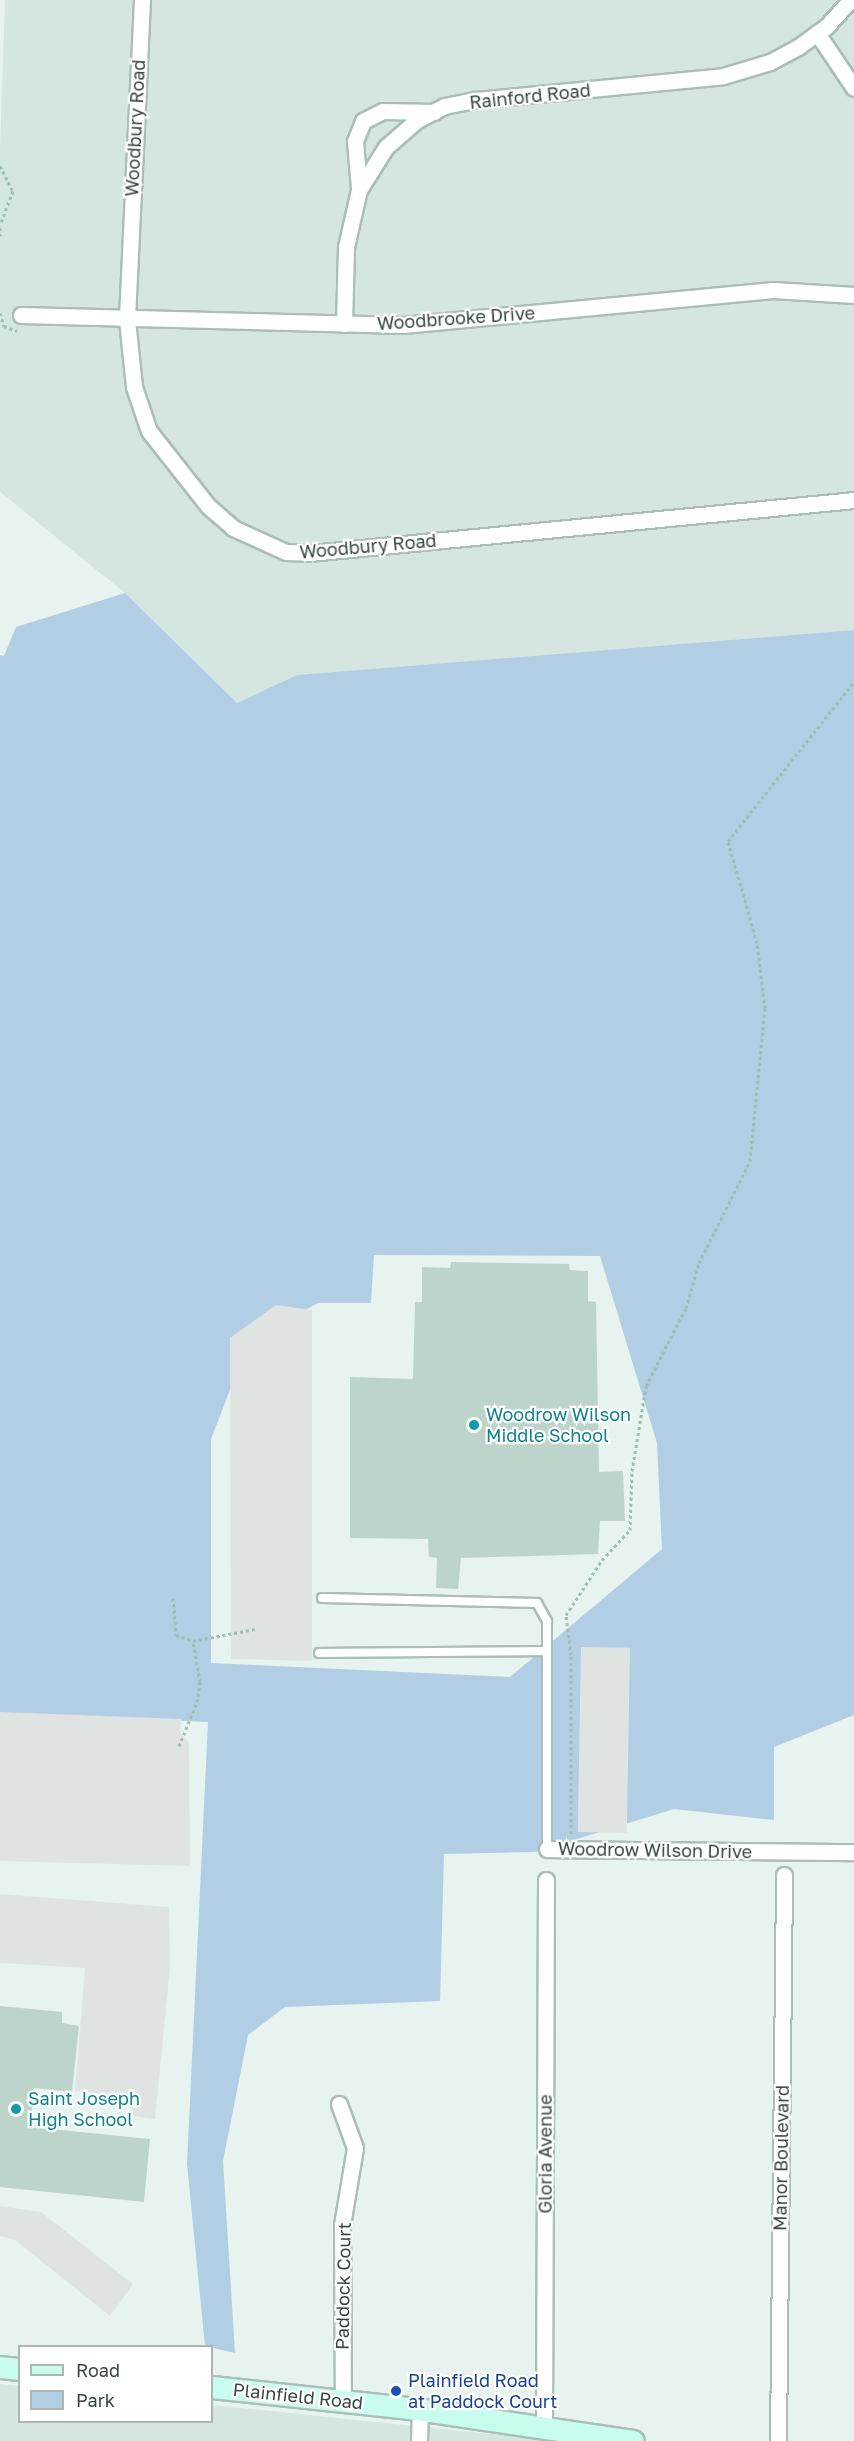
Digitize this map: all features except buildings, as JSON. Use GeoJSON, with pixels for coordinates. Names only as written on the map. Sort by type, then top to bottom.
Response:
{"type":"FeatureCollection","features":[{"type":"Feature","properties":{"kind":"street","name":"Woodbury Road"},"geometry":{"type":"LineString","coordinates":[[142,0],[127,320],[134,387],[149,431],[207,506],[232,528],[286,552],[310,553],[854,500]]}},
{"type":"Feature","properties":{"kind":"street"},"geometry":{"type":"LineString","coordinates":[[142,18],[151,0]]}},
{"type":"Feature","properties":{"kind":"street","name":"Rainford Road"},"geometry":{"type":"LineString","coordinates":[[344,324],[346,247],[359,190],[386,147],[417,120],[434,112],[476,100],[723,76],[770,62],[817,33],[850,0]]}},
{"type":"Feature","properties":{"kind":"street"},"geometry":{"type":"LineString","coordinates":[[817,33],[854,88]]}},
{"type":"Feature","properties":{"kind":"street"},"geometry":{"type":"LineString","coordinates":[[359,190],[355,141],[363,121],[383,111],[434,112]]}},
{"type":"Feature","properties":{"kind":"street","name":"Woodbrooke Drive"},"geometry":{"type":"LineString","coordinates":[[21,315],[127,320],[403,325],[772,290],[854,295]]}},
{"type":"Feature","properties":{"kind":"street","name":"Woodrow Wilson Drive"},"geometry":{"type":"LineString","coordinates":[[547,1849],[854,1851]]}},
{"type":"Feature","properties":{"kind":"street","name":"Manor Boulevard"},"geometry":{"type":"LineString","coordinates":[[778,2441],[784,1875]]}},
{"type":"Feature","properties":{"kind":"street","name":"Gloria Avenue"},"geometry":{"type":"LineString","coordinates":[[544,2428],[546,1880]]}},
{"type":"Feature","properties":{"kind":"street","name":"Paddock Court"},"geometry":{"type":"LineString","coordinates":[[339,2104],[355,2148],[342,2225],[343,2401]]}},
{"type":"Feature","properties":{"kind":"street"},"geometry":{"type":"LineString","coordinates":[[0,2367],[18,2369]]}},
{"type":"Feature","properties":{"kind":"street","name":"Plainfield Road"},"geometry":{"type":"LineString","coordinates":[[213,2387],[420,2410],[633,2441]]}},
{"type":"Feature","properties":{"kind":"street"},"geometry":{"type":"LineString","coordinates":[[419,2441],[420,2410]]}},
{"type":"Feature","properties":{"kind":"lane","name":"Woodrow Wilson Drive"},"geometry":{"type":"LineString","coordinates":[[322,1598],[528,1600],[537,1603],[547,1621],[547,1849]]}},
{"type":"Feature","properties":{"kind":"lane"},"geometry":{"type":"LineString","coordinates":[[319,1653],[547,1651]]}},
{"type":"Feature","properties":{"kind":"path"},"geometry":{"type":"LineString","coordinates":[[0,166],[13,190],[0,226],[0,236]]}},
{"type":"Feature","properties":{"kind":"path"},"geometry":{"type":"LineString","coordinates":[[570,1849],[571,1655],[566,1615],[603,1560],[630,1530],[632,1471],[645,1386],[686,1308],[699,1263],[750,1161],[765,1008],[757,943],[728,841],[854,682]]}},
{"type":"Feature","properties":{"kind":"path"},"geometry":{"type":"LineString","coordinates":[[173,1598],[176,1635],[193,1641],[255,1629]]}},
{"type":"Feature","properties":{"kind":"path"},"geometry":{"type":"LineString","coordinates":[[179,1746],[197,1702],[200,1682],[193,1641]]}},
{"type":"Feature","properties":{"kind":"shaded area"},"geometry":{"type":"Polygon","coordinates":[[[5,0],[854,0],[854,630],[297,675],[237,703],[125,593],[0,492],[0,148],[5,0]]]}},
{"type":"Feature","properties":{"kind":"shaded area"},"geometry":{"type":"Polygon","coordinates":[[[276,1305],[312,1310],[312,1661],[231,1659],[230,1338],[276,1305]]]}},
{"type":"Feature","properties":{"kind":"shaded area"},"geometry":{"type":"Polygon","coordinates":[[[581,1647],[630,1648],[627,1833],[578,1832],[581,1647]]]}},
{"type":"Feature","properties":{"kind":"shaded area"},"geometry":{"type":"Polygon","coordinates":[[[0,1712],[181,1719],[180,1733],[189,1742],[190,1866],[0,1861],[0,1712]]]}},
{"type":"Feature","properties":{"kind":"shaded area"},"geometry":{"type":"Polygon","coordinates":[[[0,1894],[169,1907],[170,1968],[155,2119],[132,2116],[130,2096],[75,2091],[85,1968],[0,1963],[0,1894]]]}},
{"type":"Feature","properties":{"kind":"shaded area"},"geometry":{"type":"Polygon","coordinates":[[[0,2206],[41,2212],[133,2284],[110,2316],[15,2240],[0,2236],[0,2206]]]}},
{"type":"Feature","properties":{"kind":"shaded area"},"geometry":{"type":"Polygon","coordinates":[[[0,2384],[18,2386],[18,2423],[213,2423],[213,2405],[559,2441],[0,2441],[0,2384]]]}},
{"type":"Feature","properties":{"kind":"green space"},"geometry":{"type":"Polygon","coordinates":[[[125,593],[237,703],[297,675],[854,630],[854,1715],[774,1747],[774,1820],[674,1809],[535,1852],[444,1854],[440,2001],[285,2007],[248,2035],[223,2161],[235,2353],[213,2348],[213,2345],[205,2345],[187,2164],[208,1722],[0,1713],[0,655],[4,656],[16,627],[125,593]],[[374,1255],[371,1303],[318,1303],[249,1341],[211,1439],[211,1663],[510,1677],[662,1549],[657,1443],[600,1256],[374,1255]]]}},
{"type":"Feature","properties":{"kind":"place","name":"Woodrow Wilson Middle School"},"geometry":{"type":"Point","coordinates":[474,1425]}},
{"type":"Feature","properties":{"kind":"place","name":"Saint Joseph High School"},"geometry":{"type":"Point","coordinates":[16,2109]}},
{"type":"Feature","properties":{"kind":"place","name":"Plainfield Road at Paddock Court"},"geometry":{"type":"Point","coordinates":[396,2391]}}]}
